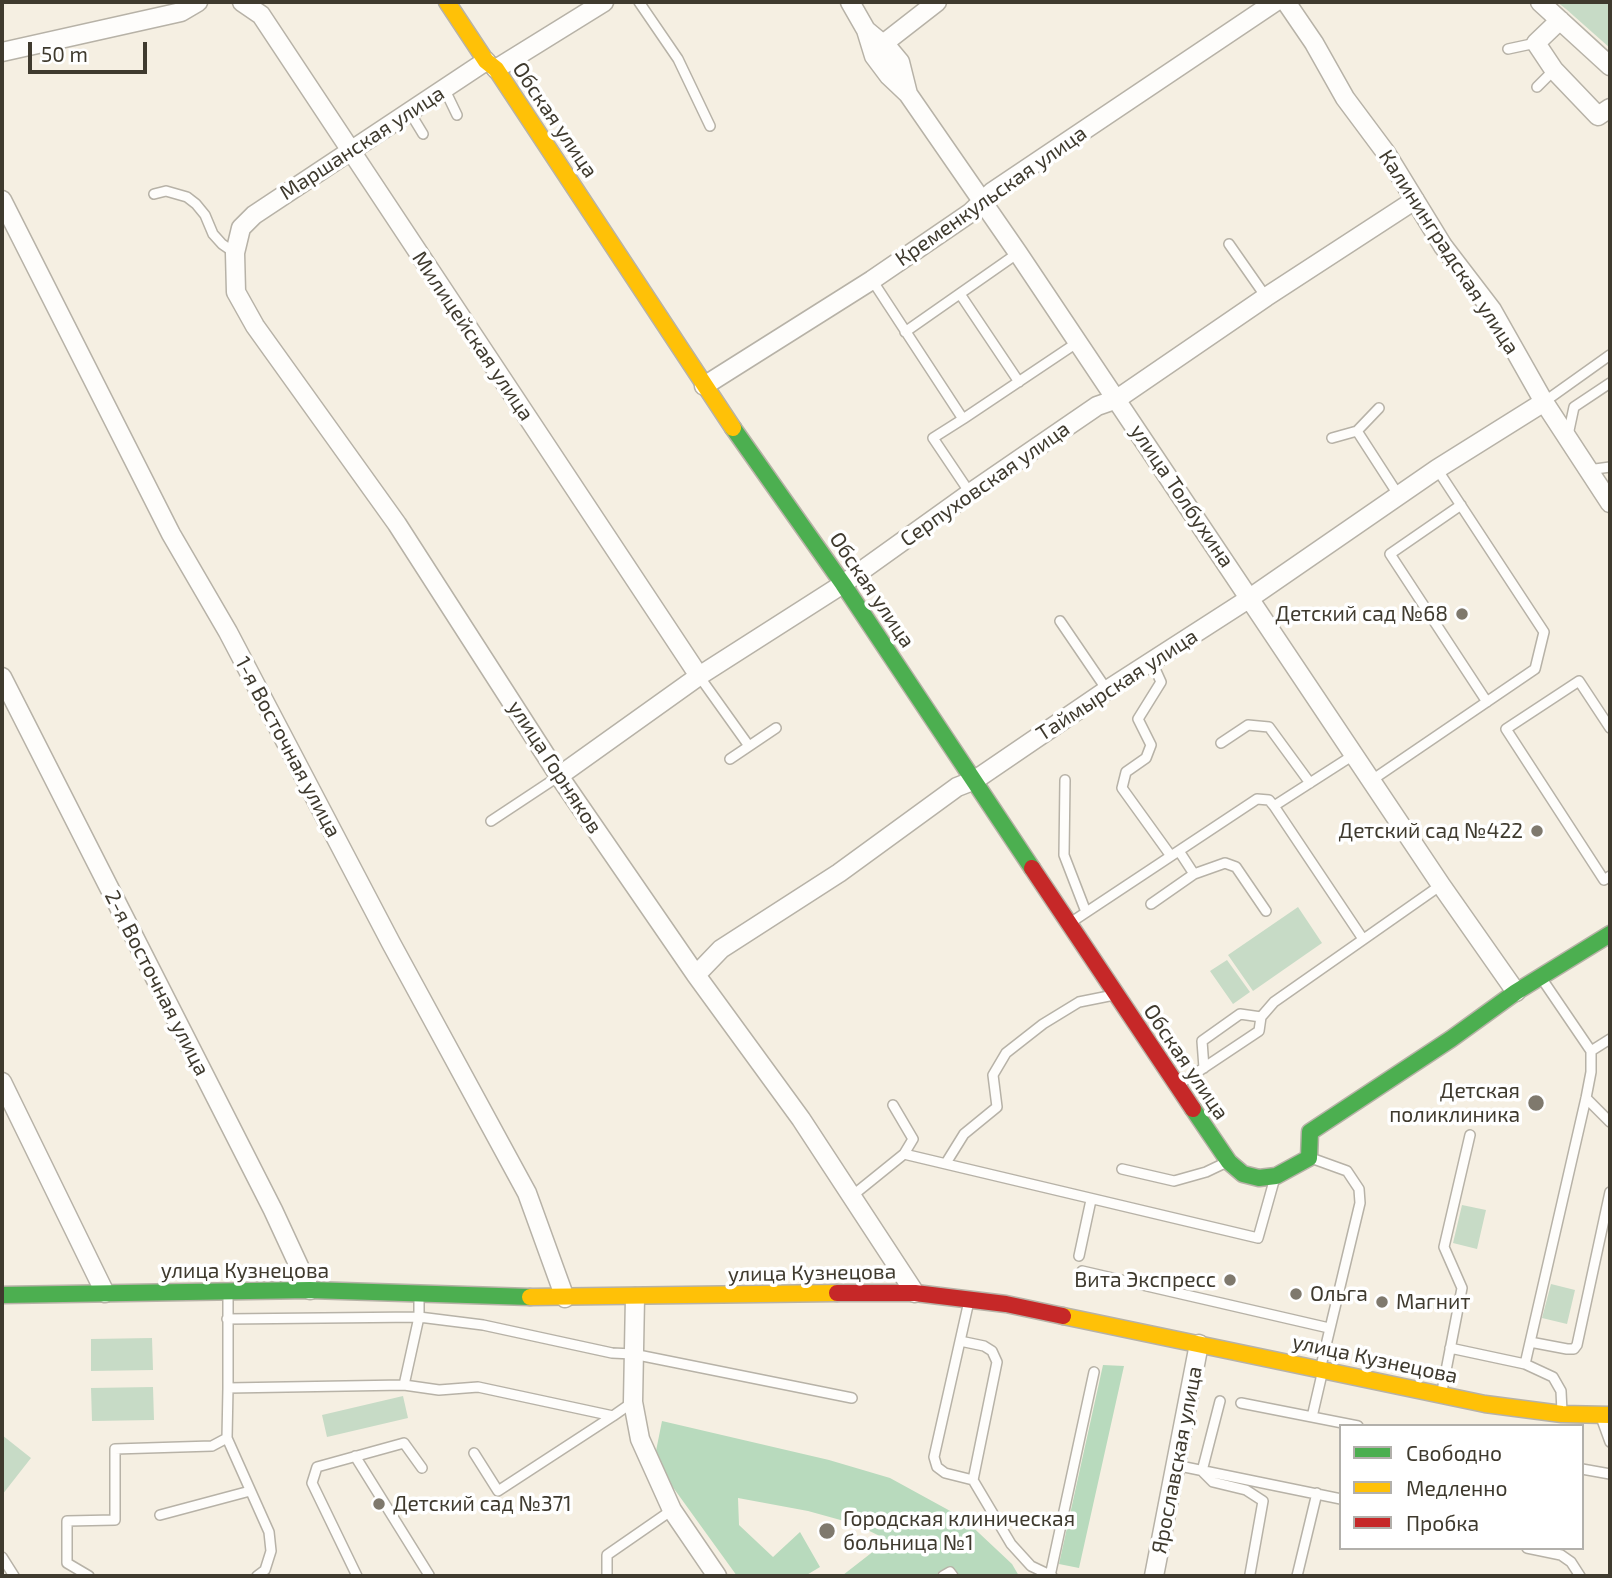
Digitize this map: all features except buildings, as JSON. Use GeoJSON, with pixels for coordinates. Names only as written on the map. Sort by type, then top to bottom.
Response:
{"type":"FeatureCollection","features":[{"type":"Feature","properties":{"kind":"street"},"geometry":{"type":"LineString","coordinates":[[2,52],[181,12],[198,2]]}},
{"type":"Feature","properties":{"kind":"street","name":"Милицейская улица"},"geometry":{"type":"LineString","coordinates":[[242,2],[261,15],[699,676]]}},
{"type":"Feature","properties":{"kind":"street","name":"Обская улица"},"geometry":{"type":"LineString","coordinates":[[447,2],[704,386],[843,584],[1229,1162],[1243,1174],[1259,1178],[1276,1176]]}},
{"type":"Feature","properties":{"kind":"street","name":"Маршанская улица"},"geometry":{"type":"LineString","coordinates":[[241,228],[254,215],[444,88],[604,2]]}},
{"type":"Feature","properties":{"kind":"street","name":"улица Толбухина"},"geometry":{"type":"LineString","coordinates":[[850,2],[866,30],[874,56],[889,76],[908,94],[1018,253],[1441,885],[1516,992]]}},
{"type":"Feature","properties":{"kind":"street"},"geometry":{"type":"LineString","coordinates":[[884,44],[937,2]]}},
{"type":"Feature","properties":{"kind":"street","name":"Кременкульская улица"},"geometry":{"type":"LineString","coordinates":[[704,386],[872,280],[970,214],[992,192],[1275,2]]}},
{"type":"Feature","properties":{"kind":"street","name":"Калининградская улица"},"geometry":{"type":"LineString","coordinates":[[1286,2],[1314,43],[1345,98],[1386,153],[1443,246],[1492,310],[1544,402],[1610,503]]}},
{"type":"Feature","properties":{"kind":"street"},"geometry":{"type":"LineString","coordinates":[[1540,2],[1610,66]]}},
{"type":"Feature","properties":{"kind":"street"},"geometry":{"type":"LineString","coordinates":[[1560,20],[1536,43],[1553,71],[1598,116],[1610,108]]}},
{"type":"Feature","properties":{"kind":"street"},"geometry":{"type":"LineString","coordinates":[[866,30],[884,44],[900,62],[908,94]]}},
{"type":"Feature","properties":{"kind":"street","name":"1-я Восточная улица"},"geometry":{"type":"LineString","coordinates":[[2,200],[171,534],[228,632],[391,943],[527,1193],[565,1298]]}},
{"type":"Feature","properties":{"kind":"street","name":"Серпуховская улица"},"geometry":{"type":"LineString","coordinates":[[559,776],[699,676],[843,584],[1097,406],[1117,399],[1415,200]]}},
{"type":"Feature","properties":{"kind":"street","name":"улица Горняков"},"geometry":{"type":"LineString","coordinates":[[241,228],[235,253],[236,292],[255,326],[397,524],[559,776],[696,975],[801,1119],[915,1293]]}},
{"type":"Feature","properties":{"kind":"street","name":"Таймырская улица"},"geometry":{"type":"LineString","coordinates":[[696,975],[720,948],[839,873],[957,787],[975,780],[1107,690],[1250,598],[1437,469],[1544,402]]}},
{"type":"Feature","properties":{"kind":"street","name":"2-я Восточная улица"},"geometry":{"type":"LineString","coordinates":[[2,677],[273,1210],[310,1290]]}},
{"type":"Feature","properties":{"kind":"street"},"geometry":{"type":"LineString","coordinates":[[1276,1176],[1309,1158],[1310,1132],[1451,1039],[1516,992],[1610,934]]}},
{"type":"Feature","properties":{"kind":"street"},"geometry":{"type":"LineString","coordinates":[[2,1082],[106,1293]]}},
{"type":"Feature","properties":{"kind":"street","name":"улица Кузнецова"},"geometry":{"type":"LineString","coordinates":[[2,1295],[310,1290],[565,1298],[915,1293],[1030,1309],[1199,1343],[1441,1395],[1506,1412],[1605,1415]]}},
{"type":"Feature","properties":{"kind":"street"},"geometry":{"type":"LineString","coordinates":[[635,1297],[633,1402],[640,1439],[671,1510],[717,1576]]}},
{"type":"Feature","properties":{"kind":"street","name":"Ярославская улица"},"geometry":{"type":"LineString","coordinates":[[1154,1576],[1199,1343]]}},
{"type":"Feature","properties":{"kind":"lane"},"geometry":{"type":"LineString","coordinates":[[639,2],[678,59],[710,125]]}},
{"type":"Feature","properties":{"kind":"lane"},"geometry":{"type":"LineString","coordinates":[[1508,48],[1536,43]]}},
{"type":"Feature","properties":{"kind":"lane"},"geometry":{"type":"LineString","coordinates":[[1537,87],[1553,71]]}},
{"type":"Feature","properties":{"kind":"lane"},"geometry":{"type":"LineString","coordinates":[[444,88],[457,115]]}},
{"type":"Feature","properties":{"kind":"lane"},"geometry":{"type":"LineString","coordinates":[[410,111],[423,134]]}},
{"type":"Feature","properties":{"kind":"lane"},"geometry":{"type":"LineString","coordinates":[[154,194],[166,191],[187,197],[201,209],[213,234],[235,253]]}},
{"type":"Feature","properties":{"kind":"lane"},"geometry":{"type":"LineString","coordinates":[[1229,244],[1266,297]]}},
{"type":"Feature","properties":{"kind":"lane"},"geometry":{"type":"LineString","coordinates":[[905,332],[1018,253]]}},
{"type":"Feature","properties":{"kind":"lane"},"geometry":{"type":"LineString","coordinates":[[872,280],[963,419]]}},
{"type":"Feature","properties":{"kind":"lane"},"geometry":{"type":"LineString","coordinates":[[960,294],[1018,382]]}},
{"type":"Feature","properties":{"kind":"lane"},"geometry":{"type":"LineString","coordinates":[[970,493],[933,438],[1077,342]]}},
{"type":"Feature","properties":{"kind":"lane"},"geometry":{"type":"LineString","coordinates":[[1544,402],[1610,355]]}},
{"type":"Feature","properties":{"kind":"lane"},"geometry":{"type":"LineString","coordinates":[[1567,437],[1574,407],[1610,383]]}},
{"type":"Feature","properties":{"kind":"lane"},"geometry":{"type":"LineString","coordinates":[[1332,438],[1357,431],[1379,408]]}},
{"type":"Feature","properties":{"kind":"lane"},"geometry":{"type":"LineString","coordinates":[[1357,431],[1399,496]]}},
{"type":"Feature","properties":{"kind":"lane"},"geometry":{"type":"LineString","coordinates":[[1588,470],[1610,467]]}},
{"type":"Feature","properties":{"kind":"lane"},"geometry":{"type":"LineString","coordinates":[[1372,780],[1535,669],[1544,632],[1437,469]]}},
{"type":"Feature","properties":{"kind":"lane"},"geometry":{"type":"LineString","coordinates":[[1461,505],[1390,554],[1487,702]]}},
{"type":"Feature","properties":{"kind":"lane"},"geometry":{"type":"LineString","coordinates":[[1060,621],[1107,690]]}},
{"type":"Feature","properties":{"kind":"lane"},"geometry":{"type":"LineString","coordinates":[[1152,662],[1161,682],[1138,719],[1151,746],[1146,758],[1126,772],[1122,788],[1194,874]]}},
{"type":"Feature","properties":{"kind":"lane"},"geometry":{"type":"LineString","coordinates":[[699,676],[748,746]]}},
{"type":"Feature","properties":{"kind":"lane"},"geometry":{"type":"LineString","coordinates":[[1610,728],[1579,681],[1506,729],[1604,880],[1610,876]]}},
{"type":"Feature","properties":{"kind":"lane"},"geometry":{"type":"LineString","coordinates":[[1221,744],[1248,724],[1269,727],[1310,783]]}},
{"type":"Feature","properties":{"kind":"lane"},"geometry":{"type":"LineString","coordinates":[[730,760],[776,728]]}},
{"type":"Feature","properties":{"kind":"lane"},"geometry":{"type":"LineString","coordinates":[[1274,806],[1355,754]]}},
{"type":"Feature","properties":{"kind":"lane"},"geometry":{"type":"LineString","coordinates":[[491,821],[559,776]]}},
{"type":"Feature","properties":{"kind":"lane"},"geometry":{"type":"LineString","coordinates":[[1065,780],[1064,855],[1086,912]]}},
{"type":"Feature","properties":{"kind":"lane"},"geometry":{"type":"LineString","coordinates":[[1068,924],[1257,799],[1269,800],[1274,806],[1363,939]]}},
{"type":"Feature","properties":{"kind":"lane"},"geometry":{"type":"LineString","coordinates":[[1152,904],[1194,874],[1225,863],[1236,867],[1266,911]]}},
{"type":"Feature","properties":{"kind":"lane"},"geometry":{"type":"LineString","coordinates":[[1177,1086],[1259,1031],[1261,1017],[1274,1002],[1441,885]]}},
{"type":"Feature","properties":{"kind":"lane"},"geometry":{"type":"LineString","coordinates":[[1525,1364],[1591,1072],[1591,1051],[1541,977]]}},
{"type":"Feature","properties":{"kind":"lane"},"geometry":{"type":"LineString","coordinates":[[946,1163],[964,1134],[996,1107],[993,1075],[1006,1053],[1043,1024],[1079,1002],[1115,994]]}},
{"type":"Feature","properties":{"kind":"lane"},"geometry":{"type":"LineString","coordinates":[[1204,1068],[1202,1041],[1240,1014],[1261,1017]]}},
{"type":"Feature","properties":{"kind":"lane"},"geometry":{"type":"LineString","coordinates":[[1591,1051],[1610,1039]]}},
{"type":"Feature","properties":{"kind":"lane"},"geometry":{"type":"LineString","coordinates":[[1586,1098],[1610,1122]]}},
{"type":"Feature","properties":{"kind":"lane"},"geometry":{"type":"LineString","coordinates":[[852,1196],[904,1154],[913,1139],[893,1105]]}},
{"type":"Feature","properties":{"kind":"lane"},"geometry":{"type":"LineString","coordinates":[[1441,1395],[1462,1288],[1444,1247],[1470,1135]]}},
{"type":"Feature","properties":{"kind":"lane"},"geometry":{"type":"LineString","coordinates":[[904,1154],[1258,1238],[1276,1176]]}},
{"type":"Feature","properties":{"kind":"lane"},"geometry":{"type":"LineString","coordinates":[[1309,1158],[1347,1171],[1359,1189],[1360,1203],[1329,1328],[1312,1417]]}},
{"type":"Feature","properties":{"kind":"lane"},"geometry":{"type":"LineString","coordinates":[[1122,1169],[1174,1181],[1229,1162]]}},
{"type":"Feature","properties":{"kind":"lane"},"geometry":{"type":"LineString","coordinates":[[1530,1342],[1567,1349],[1574,1349],[1577,1345],[1610,1192]]}},
{"type":"Feature","properties":{"kind":"lane"},"geometry":{"type":"LineString","coordinates":[[1079,1256],[1091,1200]]}},
{"type":"Feature","properties":{"kind":"lane"},"geometry":{"type":"LineString","coordinates":[[1083,1271],[1329,1328]]}},
{"type":"Feature","properties":{"kind":"lane"},"geometry":{"type":"LineString","coordinates":[[228,1291],[227,1438],[269,1532],[271,1551],[265,1570],[257,1576]]}},
{"type":"Feature","properties":{"kind":"lane"},"geometry":{"type":"LineString","coordinates":[[404,1385],[419,1317],[419,1293]]}},
{"type":"Feature","properties":{"kind":"lane"},"geometry":{"type":"LineString","coordinates":[[969,1299],[934,1457],[937,1467],[945,1474],[973,1479]]}},
{"type":"Feature","properties":{"kind":"lane"},"geometry":{"type":"LineString","coordinates":[[227,1319],[419,1317],[483,1325],[612,1353],[633,1353],[852,1398]]}},
{"type":"Feature","properties":{"kind":"lane"},"geometry":{"type":"LineString","coordinates":[[960,1340],[984,1346],[992,1351],[997,1362],[973,1479],[1011,1544],[1031,1566],[1051,1576],[1094,1372]]}},
{"type":"Feature","properties":{"kind":"lane"},"geometry":{"type":"LineString","coordinates":[[1450,1348],[1525,1364],[1553,1377],[1561,1391],[1562,1414]]}},
{"type":"Feature","properties":{"kind":"lane"},"geometry":{"type":"LineString","coordinates":[[228,1388],[404,1385],[439,1390],[478,1387],[613,1416]]}},
{"type":"Feature","properties":{"kind":"lane"},"geometry":{"type":"LineString","coordinates":[[1202,1471],[1220,1401]]}},
{"type":"Feature","properties":{"kind":"lane"},"geometry":{"type":"LineString","coordinates":[[474,1453],[498,1491],[633,1402]]}},
{"type":"Feature","properties":{"kind":"lane"},"geometry":{"type":"LineString","coordinates":[[1241,1403],[1348,1424]]}},
{"type":"Feature","properties":{"kind":"lane"},"geometry":{"type":"LineString","coordinates":[[1605,1415],[1610,1442]]}},
{"type":"Feature","properties":{"kind":"lane"},"geometry":{"type":"LineString","coordinates":[[89,1576],[67,1563],[67,1521],[116,1520],[115,1449],[212,1446],[227,1438]]}},
{"type":"Feature","properties":{"kind":"lane"},"geometry":{"type":"LineString","coordinates":[[357,1576],[312,1483],[317,1467],[404,1443],[422,1468]]}},
{"type":"Feature","properties":{"kind":"lane"},"geometry":{"type":"LineString","coordinates":[[355,1456],[429,1575],[427,1576]]}},
{"type":"Feature","properties":{"kind":"lane"},"geometry":{"type":"LineString","coordinates":[[1175,1465],[1339,1498]]}},
{"type":"Feature","properties":{"kind":"lane"},"geometry":{"type":"LineString","coordinates":[[1584,1469],[1610,1474]]}},
{"type":"Feature","properties":{"kind":"lane"},"geometry":{"type":"LineString","coordinates":[[1202,1471],[1213,1482],[1246,1490],[1263,1501],[1250,1574]]}},
{"type":"Feature","properties":{"kind":"lane"},"geometry":{"type":"LineString","coordinates":[[160,1516],[250,1491]]}},
{"type":"Feature","properties":{"kind":"lane"},"geometry":{"type":"LineString","coordinates":[[1297,1576],[1317,1493]]}},
{"type":"Feature","properties":{"kind":"lane"},"geometry":{"type":"LineString","coordinates":[[607,1576],[607,1555],[671,1510]]}},
{"type":"Feature","properties":{"kind":"lane"},"geometry":{"type":"LineString","coordinates":[[1537,1550],[1561,1555],[1571,1562],[1580,1576]]}},
{"type":"Feature","properties":{"kind":"lane"},"geometry":{"type":"LineString","coordinates":[[2,1557],[14,1576]]}},
{"type":"Feature","properties":{"kind":"lane"},"geometry":{"type":"LineString","coordinates":[[943,1576],[950,1572],[953,1576]]}},
{"type":"Feature","properties":{"kind":"green space"},"geometry":{"type":"Polygon","coordinates":[[[1557,2],[1610,2],[1610,48],[1566,9],[1557,2]]]}},
{"type":"Feature","properties":{"kind":"green space"},"geometry":{"type":"Polygon","coordinates":[[[1298,907],[1322,943],[1253,991],[1228,955],[1298,907]]]}},
{"type":"Feature","properties":{"kind":"green space"},"geometry":{"type":"Polygon","coordinates":[[[1227,960],[1250,992],[1233,1004],[1210,971],[1227,960]]]}},
{"type":"Feature","properties":{"kind":"green space"},"geometry":{"type":"Polygon","coordinates":[[[1462,1205],[1486,1210],[1477,1249],[1453,1243],[1462,1205]]]}},
{"type":"Feature","properties":{"kind":"green space"},"geometry":{"type":"Polygon","coordinates":[[[1551,1284],[1575,1290],[1567,1324],[1542,1318],[1551,1284]]]}},
{"type":"Feature","properties":{"kind":"green space"},"geometry":{"type":"Polygon","coordinates":[[[152,1338],[153,1370],[91,1371],[91,1339],[152,1338]]]}},
{"type":"Feature","properties":{"kind":"green space"},"geometry":{"type":"Polygon","coordinates":[[[1103,1365],[1124,1366],[1079,1568],[1059,1564],[1103,1365]]]}},
{"type":"Feature","properties":{"kind":"green space"},"geometry":{"type":"Polygon","coordinates":[[[153,1387],[154,1420],[92,1421],[91,1388],[153,1387]]]}},
{"type":"Feature","properties":{"kind":"green space"},"geometry":{"type":"Polygon","coordinates":[[[403,1396],[408,1418],[327,1437],[322,1415],[403,1396]]]}},
{"type":"Feature","properties":{"kind":"green space"},"geometry":{"type":"Polygon","coordinates":[[[662,1421],[829,1460],[890,1478],[963,1518],[1012,1564],[1019,1576],[956,1576],[947,1569],[933,1576],[844,1576],[888,1540],[855,1524],[808,1511],[738,1498],[739,1525],[773,1557],[800,1532],[820,1567],[805,1576],[737,1576],[654,1461],[662,1421]]]}},
{"type":"Feature","properties":{"kind":"green space"},"geometry":{"type":"Polygon","coordinates":[[[2,1435],[31,1458],[2,1495],[2,1435]]]}},
{"type":"Feature","properties":{"kind":"traffic: fast"},"geometry":{"type":"LineString","coordinates":[[733,428],[843,584],[1032,868]]}},
{"type":"Feature","properties":{"kind":"traffic: fast"},"geometry":{"type":"LineString","coordinates":[[1193,1109],[1229,1162],[1243,1174],[1259,1178],[1276,1176],[1309,1158],[1310,1132],[1451,1039],[1516,992],[1610,934]]}},
{"type":"Feature","properties":{"kind":"traffic: fast"},"geometry":{"type":"LineString","coordinates":[[2,1295],[310,1290],[530,1297]]}},
{"type":"Feature","properties":{"kind":"traffic: slow"},"geometry":{"type":"LineString","coordinates":[[447,2],[486,61],[496,69],[733,428]]}},
{"type":"Feature","properties":{"kind":"traffic: slow"},"geometry":{"type":"LineString","coordinates":[[530,1297],[837,1293]]}},
{"type":"Feature","properties":{"kind":"traffic: slow"},"geometry":{"type":"LineString","coordinates":[[1063,1316],[1485,1404],[1562,1414],[1610,1415]]}},
{"type":"Feature","properties":{"kind":"traffic: jam"},"geometry":{"type":"LineString","coordinates":[[1032,868],[1193,1109]]}},
{"type":"Feature","properties":{"kind":"traffic: jam"},"geometry":{"type":"LineString","coordinates":[[837,1293],[915,1293],[1006,1304],[1063,1316]]}},
{"type":"Feature","properties":{"kind":"place","name":"Детский сад №68"},"geometry":{"type":"Point","coordinates":[1462,614]}},
{"type":"Feature","properties":{"kind":"place","name":"Детский сад №422"},"geometry":{"type":"Point","coordinates":[1537,831]}},
{"type":"Feature","properties":{"kind":"place","name":"Детская поликлиника"},"geometry":{"type":"Point","coordinates":[1536,1103]}},
{"type":"Feature","properties":{"kind":"place","name":"Вита Экспресс"},"geometry":{"type":"Point","coordinates":[1230,1280]}},
{"type":"Feature","properties":{"kind":"place","name":"Ольга"},"geometry":{"type":"Point","coordinates":[1296,1294]}},
{"type":"Feature","properties":{"kind":"place","name":"Магнит"},"geometry":{"type":"Point","coordinates":[1382,1302]}},
{"type":"Feature","properties":{"kind":"place","name":"Детский сад №371"},"geometry":{"type":"Point","coordinates":[379,1504]}},
{"type":"Feature","properties":{"kind":"place","name":"Городская клиническая больница №1"},"geometry":{"type":"Point","coordinates":[827,1531]}}]}
